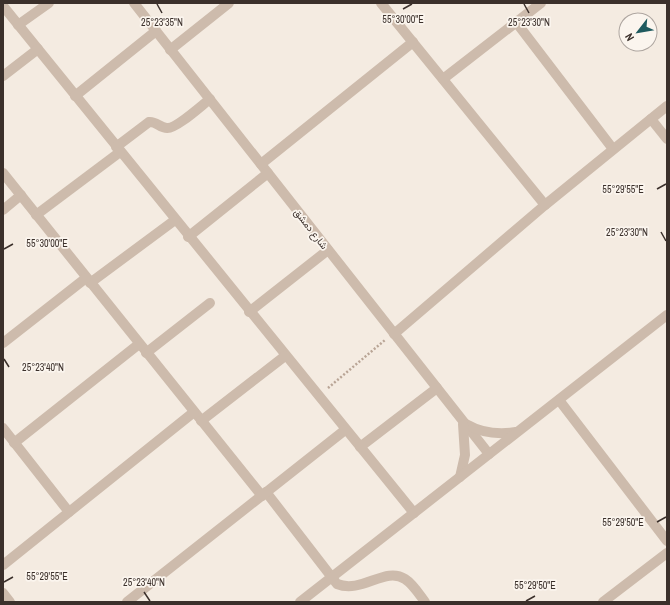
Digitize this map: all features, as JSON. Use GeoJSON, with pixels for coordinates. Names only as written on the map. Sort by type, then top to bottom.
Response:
{"type":"FeatureCollection","features":[{"type":"Feature","properties":{"kind":"street"},"geometry":{"type":"LineString","coordinates":[[18,25],[49,3]]}},
{"type":"Feature","properties":{"kind":"street","name":"شارع دمشق"},"geometry":{"type":"LineString","coordinates":[[134,3],[488,454]]}},
{"type":"Feature","properties":{"kind":"street"},"geometry":{"type":"LineString","coordinates":[[170,50],[229,3]]}},
{"type":"Feature","properties":{"kind":"street"},"geometry":{"type":"LineString","coordinates":[[381,3],[546,205]]}},
{"type":"Feature","properties":{"kind":"street"},"geometry":{"type":"LineString","coordinates":[[443,79],[541,3]]}},
{"type":"Feature","properties":{"kind":"street"},"geometry":{"type":"LineString","coordinates":[[3,6],[188,237],[414,513]]}},
{"type":"Feature","properties":{"kind":"street"},"geometry":{"type":"LineString","coordinates":[[516,22],[613,149]]}},
{"type":"Feature","properties":{"kind":"street"},"geometry":{"type":"LineString","coordinates":[[75,96],[156,31]]}},
{"type":"Feature","properties":{"kind":"street"},"geometry":{"type":"LineString","coordinates":[[261,164],[413,42]]}},
{"type":"Feature","properties":{"kind":"street"},"geometry":{"type":"LineString","coordinates":[[3,76],[38,49]]}},
{"type":"Feature","properties":{"kind":"street"},"geometry":{"type":"LineString","coordinates":[[36,215],[149,122],[154,122],[165,128],[173,127],[210,100]]}},
{"type":"Feature","properties":{"kind":"street"},"geometry":{"type":"LineString","coordinates":[[394,334],[613,149],[667,106]]}},
{"type":"Feature","properties":{"kind":"street"},"geometry":{"type":"LineString","coordinates":[[651,119],[667,139]]}},
{"type":"Feature","properties":{"kind":"street"},"geometry":{"type":"LineString","coordinates":[[3,173],[201,421],[264,494],[331,578],[337,584],[353,588],[390,576],[401,577],[410,583],[425,602]]}},
{"type":"Feature","properties":{"kind":"street"},"geometry":{"type":"LineString","coordinates":[[188,237],[268,173]]}},
{"type":"Feature","properties":{"kind":"street"},"geometry":{"type":"LineString","coordinates":[[3,210],[21,195]]}},
{"type":"Feature","properties":{"kind":"street"},"geometry":{"type":"LineString","coordinates":[[3,342],[88,280],[175,220]]}},
{"type":"Feature","properties":{"kind":"street"},"geometry":{"type":"LineString","coordinates":[[250,312],[328,250]]}},
{"type":"Feature","properties":{"kind":"street"},"geometry":{"type":"LineString","coordinates":[[146,353],[210,303]]}},
{"type":"Feature","properties":{"kind":"street"},"geometry":{"type":"LineString","coordinates":[[300,602],[667,315]]}},
{"type":"Feature","properties":{"kind":"street"},"geometry":{"type":"LineString","coordinates":[[14,443],[139,344]]}},
{"type":"Feature","properties":{"kind":"street"},"geometry":{"type":"LineString","coordinates":[[201,421],[285,356]]}},
{"type":"Feature","properties":{"kind":"street"},"geometry":{"type":"LineString","coordinates":[[360,447],[436,388]]}},
{"type":"Feature","properties":{"kind":"street"},"geometry":{"type":"LineString","coordinates":[[559,400],[667,541]]}},
{"type":"Feature","properties":{"kind":"street"},"geometry":{"type":"LineString","coordinates":[[3,565],[194,412]]}},
{"type":"Feature","properties":{"kind":"street"},"geometry":{"type":"LineString","coordinates":[[463,422],[473,428],[495,434],[518,432]]}},
{"type":"Feature","properties":{"kind":"street"},"geometry":{"type":"LineString","coordinates":[[460,477],[465,455],[463,422]]}},
{"type":"Feature","properties":{"kind":"street"},"geometry":{"type":"LineString","coordinates":[[3,428],[69,512]]}},
{"type":"Feature","properties":{"kind":"street"},"geometry":{"type":"LineString","coordinates":[[131,601],[345,430]]}},
{"type":"Feature","properties":{"kind":"street"},"geometry":{"type":"LineString","coordinates":[[603,602],[667,553]]}},
{"type":"Feature","properties":{"kind":"street"},"geometry":{"type":"LineString","coordinates":[[3,593],[10,602]]}},
{"type":"Feature","properties":{"kind":"path"},"geometry":{"type":"LineString","coordinates":[[318,396],[394,334]]}}]}
